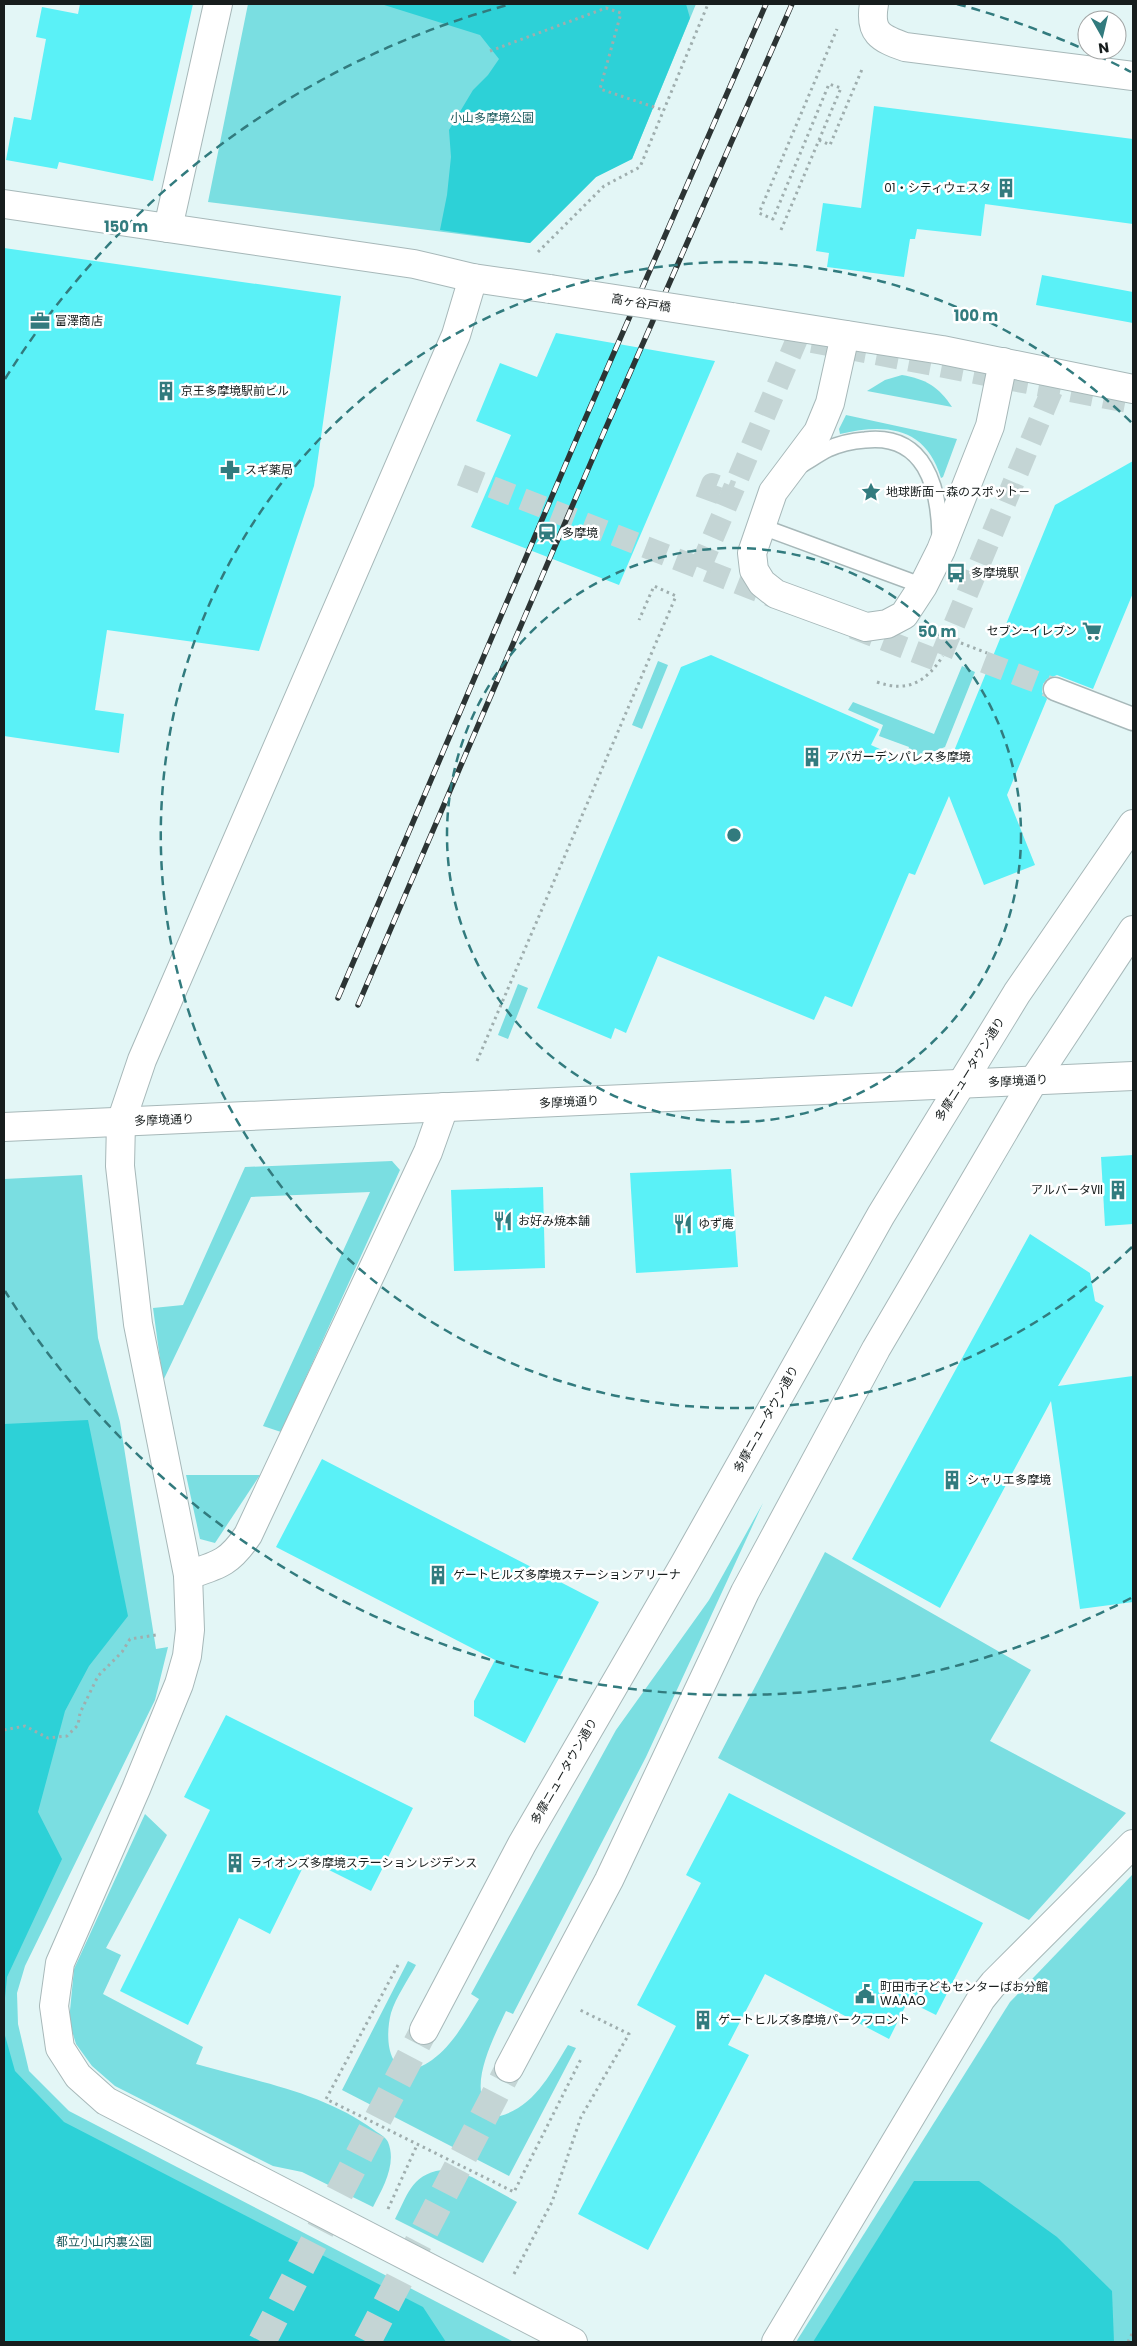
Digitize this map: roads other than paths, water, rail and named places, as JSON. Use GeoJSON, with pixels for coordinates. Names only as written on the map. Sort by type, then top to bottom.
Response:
{"type":"FeatureCollection","features":[{"type":"Feature","properties":{"kind":"street"},"geometry":{"type":"LineString","coordinates":[[168,228],[218,4]]}},
{"type":"Feature","properties":{"kind":"street"},"geometry":{"type":"LineString","coordinates":[[874,4],[872,17],[876,32],[886,40],[905,47],[1133,76]]}},
{"type":"Feature","properties":{"kind":"street","name":"高ヶ谷戸橋"},"geometry":{"type":"LineString","coordinates":[[4,204],[414,264],[473,278],[845,334],[942,350],[1133,389]]}},
{"type":"Feature","properties":{"kind":"street"},"geometry":{"type":"LineString","coordinates":[[473,278],[467,305],[456,335],[142,1060],[121,1122],[120,1166],[138,1324],[188,1575],[190,1630],[179,1684],[136,1789],[60,1963],[54,2006],[60,2048],[78,2076],[106,2101],[573,2342]]}},
{"type":"Feature","properties":{"kind":"street"},"geometry":{"type":"LineString","coordinates":[[845,334],[830,404],[818,432],[791,471],[773,492],[752,553],[754,570],[762,583],[776,594],[866,627],[887,624],[904,615],[923,586],[940,550],[990,426],[1003,362]]}},
{"type":"Feature","properties":{"kind":"street"},"geometry":{"type":"LineString","coordinates":[[1055,688],[1133,719]]}},
{"type":"Feature","properties":{"kind":"street","name":"多摩ニュータウン通り"},"geometry":{"type":"LineString","coordinates":[[424,2030],[522,1844],[685,1563],[881,1215],[1017,993],[1133,824]]}},
{"type":"Feature","properties":{"kind":"street"},"geometry":{"type":"LineString","coordinates":[[509,2068],[609,1880],[745,1592],[876,1349],[1034,1080],[1133,930]]}},
{"type":"Feature","properties":{"kind":"street","name":"多摩境通り"},"geometry":{"type":"LineString","coordinates":[[4,1127],[1133,1076]]}},
{"type":"Feature","properties":{"kind":"street"},"geometry":{"type":"LineString","coordinates":[[188,1575],[226,1561],[236,1552],[248,1535],[424,1161],[444,1107]]}},
{"type":"Feature","properties":{"kind":"street"},"geometry":{"type":"LineString","coordinates":[[776,2342],[981,2000],[994,1983],[1133,1844]]}},
{"type":"Feature","properties":{"kind":"lane"},"geometry":{"type":"LineString","coordinates":[[791,471],[829,449],[853,441],[876,439],[896,442],[902,445],[915,452],[927,471],[937,494],[940,550]]}},
{"type":"Feature","properties":{"kind":"lane"},"geometry":{"type":"LineString","coordinates":[[760,526],[923,586]]}},
{"type":"Feature","properties":{"kind":"tunnel"},"geometry":{"type":"LineString","coordinates":[[700,568],[797,339],[1133,403]]}},
{"type":"Feature","properties":{"kind":"tunnel"},"geometry":{"type":"LineString","coordinates":[[853,628],[939,661],[1053,388]]}},
{"type":"Feature","properties":{"kind":"tunnel"},"geometry":{"type":"LineString","coordinates":[[461,475],[776,598]]}},
{"type":"Feature","properties":{"kind":"tunnel"},"geometry":{"type":"LineString","coordinates":[[706,500],[712,484],[732,492]]}},
{"type":"Feature","properties":{"kind":"tunnel"},"geometry":{"type":"LineString","coordinates":[[984,662],[1055,689]]}},
{"type":"Feature","properties":{"kind":"tunnel"},"geometry":{"type":"LineString","coordinates":[[262,2342],[424,2030]]}},
{"type":"Feature","properties":{"kind":"tunnel"},"geometry":{"type":"LineString","coordinates":[[367,2342],[509,2068]]}},
{"type":"Feature","properties":{"kind":"railway"},"geometry":{"type":"LineString","coordinates":[[338,998],[579,433],[766,4]]}},
{"type":"Feature","properties":{"kind":"railway"},"geometry":{"type":"LineString","coordinates":[[358,1005],[601,439],[792,4]]}},
{"type":"Feature","properties":{"kind":"place","name":"01・シティウェスタ"},"geometry":{"type":"Point","coordinates":[1006,188]}},
{"type":"Feature","properties":{"kind":"place","name":"富澤商店"},"geometry":{"type":"Point","coordinates":[40,321]}},
{"type":"Feature","properties":{"kind":"place","name":"京王多摩境駅前ビル"},"geometry":{"type":"Point","coordinates":[166,391]}},
{"type":"Feature","properties":{"kind":"place","name":"スギ薬局"},"geometry":{"type":"Point","coordinates":[230,470]}},
{"type":"Feature","properties":{"kind":"place","name":"地球断面－森のスポット－"},"geometry":{"type":"Point","coordinates":[871,492]}},
{"type":"Feature","properties":{"kind":"place","name":"多摩境"},"geometry":{"type":"Point","coordinates":[547,533]}},
{"type":"Feature","properties":{"kind":"place","name":"多摩境駅"},"geometry":{"type":"Point","coordinates":[956,573]}},
{"type":"Feature","properties":{"kind":"place","name":"セブン-イレブン"},"geometry":{"type":"Point","coordinates":[1092,631]}},
{"type":"Feature","properties":{"kind":"place","name":"アパガーデンパレス多摩境"},"geometry":{"type":"Point","coordinates":[812,757]}},
{"type":"Feature","properties":{"kind":"place","name":"アルバータⅦ"},"geometry":{"type":"Point","coordinates":[1118,1190]}},
{"type":"Feature","properties":{"kind":"place","name":"お好み焼本舗"},"geometry":{"type":"Point","coordinates":[503,1221]}},
{"type":"Feature","properties":{"kind":"place","name":"ゆず庵"},"geometry":{"type":"Point","coordinates":[683,1224]}},
{"type":"Feature","properties":{"kind":"place","name":"シャリエ多摩境"},"geometry":{"type":"Point","coordinates":[952,1480]}},
{"type":"Feature","properties":{"kind":"place","name":"ゲートヒルズ多摩境ステーションアリーナ"},"geometry":{"type":"Point","coordinates":[438,1575]}},
{"type":"Feature","properties":{"kind":"place","name":"ライオンズ多摩境ステーションレジデンス"},"geometry":{"type":"Point","coordinates":[235,1863]}},
{"type":"Feature","properties":{"kind":"place","name":"町田市子どもセンターぱお分館 WAAAO"},"geometry":{"type":"Point","coordinates":[865,1994]}},
{"type":"Feature","properties":{"kind":"place","name":"ゲートヒルズ多摩境パークフロント"},"geometry":{"type":"Point","coordinates":[703,2020]}},
{"type":"Feature","properties":{"kind":"park label","name":"小山多摩境公園"},"geometry":{"type":"Point","coordinates":[492,118]}},
{"type":"Feature","properties":{"kind":"park label","name":"都立小山内裏公園"},"geometry":{"type":"Point","coordinates":[104,2242]}}]}
